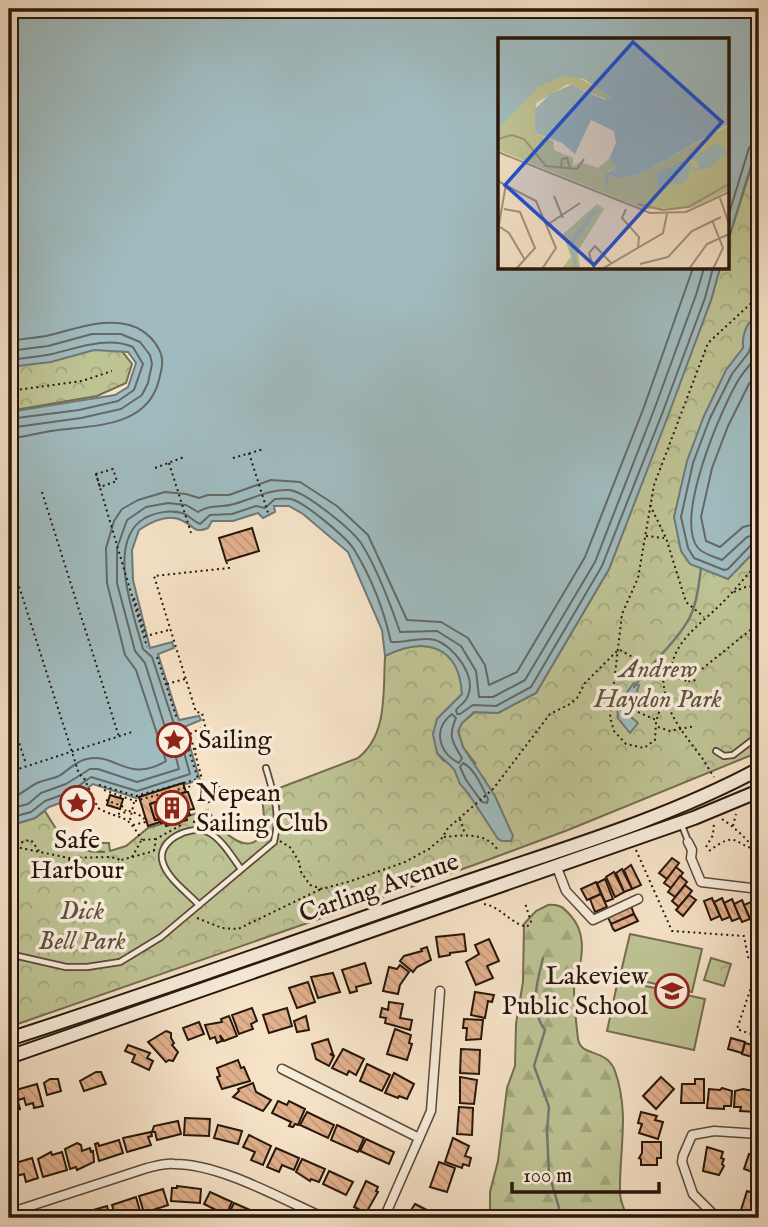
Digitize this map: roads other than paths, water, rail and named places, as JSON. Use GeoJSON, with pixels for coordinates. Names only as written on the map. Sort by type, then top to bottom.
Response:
{"type":"FeatureCollection","features":[{"type":"Feature","properties":{"kind":"main road","name":"Carling Avenue"},"geometry":{"type":"LineString","coordinates":[[9,1039],[631,824],[729,785],[759,769]]}},
{"type":"Feature","properties":{"kind":"main road","name":"Carling Avenue"},"geometry":{"type":"LineString","coordinates":[[9,1057],[681,823],[759,791]]}},
{"type":"Feature","properties":{"kind":"street"},"geometry":{"type":"LineString","coordinates":[[688,842],[701,882],[759,889]]}},
{"type":"Feature","properties":{"kind":"street"},"geometry":{"type":"LineString","coordinates":[[556,865],[566,891],[593,920],[638,900]]}},
{"type":"Feature","properties":{"kind":"street"},"geometry":{"type":"LineString","coordinates":[[384,1218],[431,1111],[440,991]]}},
{"type":"Feature","properties":{"kind":"street"},"geometry":{"type":"LineString","coordinates":[[282,1069],[419,1138]]}},
{"type":"Feature","properties":{"kind":"street"},"geometry":{"type":"LineString","coordinates":[[717,1218],[693,1194],[682,1162],[692,1136],[714,1132],[759,1134]]}},
{"type":"Feature","properties":{"kind":"street"},"geometry":{"type":"LineString","coordinates":[[9,1213],[170,1163],[216,1170],[326,1218]]}},
{"type":"Feature","properties":{"kind":"lane"},"geometry":{"type":"LineString","coordinates":[[716,751],[724,756],[733,755],[759,735]]}},
{"type":"Feature","properties":{"kind":"lane"},"geometry":{"type":"LineString","coordinates":[[9,954],[66,967],[88,967],[120,962],[161,937],[274,842],[279,825],[266,768]]}},
{"type":"Feature","properties":{"kind":"lane"},"geometry":{"type":"LineString","coordinates":[[681,823],[688,842]]}},
{"type":"Feature","properties":{"kind":"lane"},"geometry":{"type":"LineString","coordinates":[[199,905],[163,865],[162,853],[167,844],[180,833],[206,831],[241,869]]}},
{"type":"Feature","properties":{"kind":"water"},"geometry":{"type":"Polygon","coordinates":[[[9,9],[759,9],[759,139],[730,234],[730,38],[498,38],[498,270],[719,270],[711,300],[609,569],[536,693],[498,713],[474,712],[458,731],[463,747],[495,796],[513,836],[511,841],[498,839],[460,784],[454,769],[437,753],[433,734],[437,719],[462,694],[454,665],[447,655],[426,646],[399,650],[385,656],[382,630],[348,552],[303,514],[289,506],[274,506],[275,512],[263,518],[258,513],[233,521],[212,521],[208,528],[200,530],[178,519],[160,520],[139,530],[132,550],[133,580],[150,648],[172,642],[174,648],[158,654],[179,720],[199,716],[201,720],[184,727],[200,780],[136,798],[93,784],[74,798],[49,807],[35,818],[9,826],[9,412],[115,395],[128,387],[136,363],[128,352],[94,350],[51,362],[9,367],[9,9]]]}},
{"type":"Feature","properties":{"kind":"water"},"geometry":{"type":"Polygon","coordinates":[[[759,313],[759,331],[755,336],[759,340],[759,547],[728,579],[690,564],[681,551],[674,517],[687,461],[704,416],[726,370],[743,348],[746,328],[759,313]]]}},
{"type":"Feature","properties":{"kind":"water"},"geometry":{"type":"Polygon","coordinates":[[[634,683],[639,685],[635,698],[629,705],[630,716],[638,723],[630,733],[618,718],[617,705],[634,683]]]}},
{"type":"Feature","properties":{"kind":"waterway"},"geometry":{"type":"LineString","coordinates":[[634,687],[678,636],[690,617],[701,568]]}},
{"type":"Feature","properties":{"kind":"waterway"},"geometry":{"type":"LineString","coordinates":[[543,958],[536,1004],[540,1022],[545,1030],[534,1066],[549,1107],[549,1174],[562,1218]]}},
{"type":"Feature","properties":{"kind":"place","name":"Sailing"},"geometry":{"type":"Point","coordinates":[174,740]}},
{"type":"Feature","properties":{"kind":"place","name":"Safe Harbour"},"geometry":{"type":"Point","coordinates":[77,803]}},
{"type":"Feature","properties":{"kind":"place","name":"Nepean Sailing Club"},"geometry":{"type":"Point","coordinates":[172,808]}},
{"type":"Feature","properties":{"kind":"place","name":"Lakeview Public School"},"geometry":{"type":"Point","coordinates":[672,991]}},
{"type":"Feature","properties":{"kind":"park label","name":"Andrew Haydon Park"},"geometry":{"type":"Point","coordinates":[658,684]}},
{"type":"Feature","properties":{"kind":"park label","name":"Dick Bell Park"},"geometry":{"type":"Point","coordinates":[82,926]}}]}
